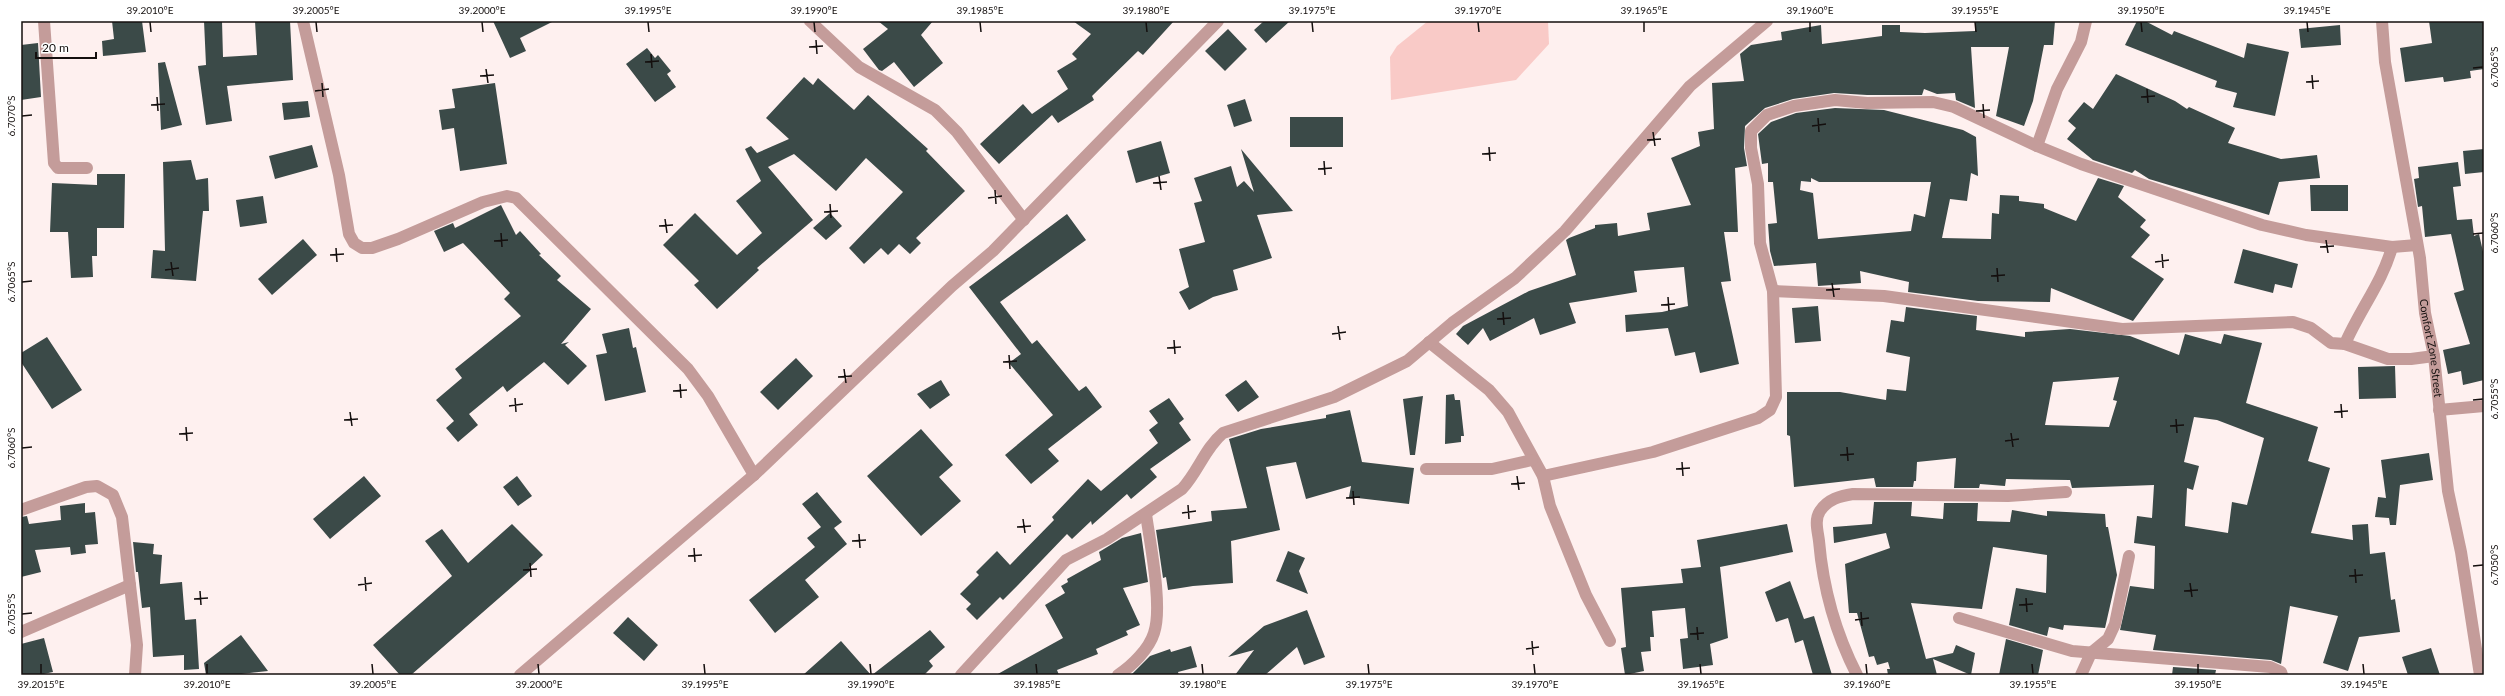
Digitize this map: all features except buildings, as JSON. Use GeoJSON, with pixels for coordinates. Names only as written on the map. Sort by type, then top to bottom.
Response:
{"type":"FeatureCollection","features":[{"type":"Feature","properties":{"kind":"street"},"geometry":{"type":"LineString","coordinates":[[44,21],[54,163],[58,168],[87,168]]}},
{"type":"Feature","properties":{"kind":"street"},"geometry":{"type":"LineString","coordinates":[[303,21],[339,175],[349,234],[354,243],[362,248],[372,248],[398,239],[483,202],[507,196],[516,198],[688,369],[708,396],[754,475]]}},
{"type":"Feature","properties":{"kind":"street"},"geometry":{"type":"LineString","coordinates":[[810,21],[859,67],[935,110],[957,132],[1024,220]]}},
{"type":"Feature","properties":{"kind":"street"},"geometry":{"type":"LineString","coordinates":[[520,675],[754,475],[1024,220],[1218,21]]}},
{"type":"Feature","properties":{"kind":"street"},"geometry":{"type":"LineString","coordinates":[[961,675],[1066,560],[1106,540],[1182,489],[1191,479],[1213,442],[1223,433],[1334,397],[1407,361],[1452,323],[1515,278],[1565,231],[1690,86],[1767,21]]}},
{"type":"Feature","properties":{"kind":"street"},"geometry":{"type":"LineString","coordinates":[[2037,146],[2057,89],[2081,42],[2086,21]]}},
{"type":"Feature","properties":{"kind":"street","name":"Comfort Zone Street"},"geometry":{"type":"LineString","coordinates":[[2382,21],[2386,62],[2417,245],[2425,313],[2434,356],[2448,491],[2461,552],[2480,675]]}},
{"type":"Feature","properties":{"kind":"street"},"geometry":{"type":"LineString","coordinates":[[1543,476],[1653,452],[1758,418],[1770,410],[1776,397],[1773,291],[1760,243],[1758,184],[1751,148],[1751,131],[1766,115],[1794,106],[1835,100],[1867,103],[1933,102],[1954,107],[2037,146],[2141,185],[2262,225],[2306,235],[2392,247],[2417,245]]}},
{"type":"Feature","properties":{"kind":"street"},"geometry":{"type":"LineString","coordinates":[[2345,344],[2355,321],[2386,267],[2392,247]]}},
{"type":"Feature","properties":{"kind":"street"},"geometry":{"type":"LineString","coordinates":[[1773,291],[1884,296],[2122,330],[2293,322],[2311,328],[2331,343],[2345,344],[2388,359],[2411,359],[2434,356]]}},
{"type":"Feature","properties":{"kind":"street"},"geometry":{"type":"LineString","coordinates":[[1429,342],[1489,390],[1508,412],[1532,460],[1543,476],[1550,506],[1586,595],[1610,641]]}},
{"type":"Feature","properties":{"kind":"street"},"geometry":{"type":"LineString","coordinates":[[2440,410],[2484,406]]}},
{"type":"Feature","properties":{"kind":"street"},"geometry":{"type":"LineString","coordinates":[[1426,469],[1492,469],[1532,460]]}},
{"type":"Feature","properties":{"kind":"street"},"geometry":{"type":"LineString","coordinates":[[21,510],[86,487],[97,486],[107,490],[118,503],[122,517],[137,645],[135,675]]}},
{"type":"Feature","properties":{"kind":"street"},"geometry":{"type":"LineString","coordinates":[[1857,675],[1845,652],[1832,611],[1821,562],[1817,522],[1820,511],[1833,498],[1854,494],[2008,496],[2066,492]]}},
{"type":"Feature","properties":{"kind":"street"},"geometry":{"type":"LineString","coordinates":[[1118,675],[1141,653],[1154,634],[1156,627],[1157,610],[1146,514]]}},
{"type":"Feature","properties":{"kind":"street"},"geometry":{"type":"LineString","coordinates":[[2081,675],[2091,653],[2108,639],[2115,624],[2129,556]]}},
{"type":"Feature","properties":{"kind":"street"},"geometry":{"type":"LineString","coordinates":[[21,632],[130,585]]}},
{"type":"Feature","properties":{"kind":"street"},"geometry":{"type":"LineString","coordinates":[[1959,618],[2028,640],[2072,651],[2270,667],[2281,672],[2282,675]]}},
{"type":"Feature","properties":{"kind":"shaded area"},"geometry":{"type":"Polygon","coordinates":[[[1428,21],[1548,21],[1549,44],[1516,80],[1391,100],[1390,57],[1397,46],[1428,21]]]}}]}
